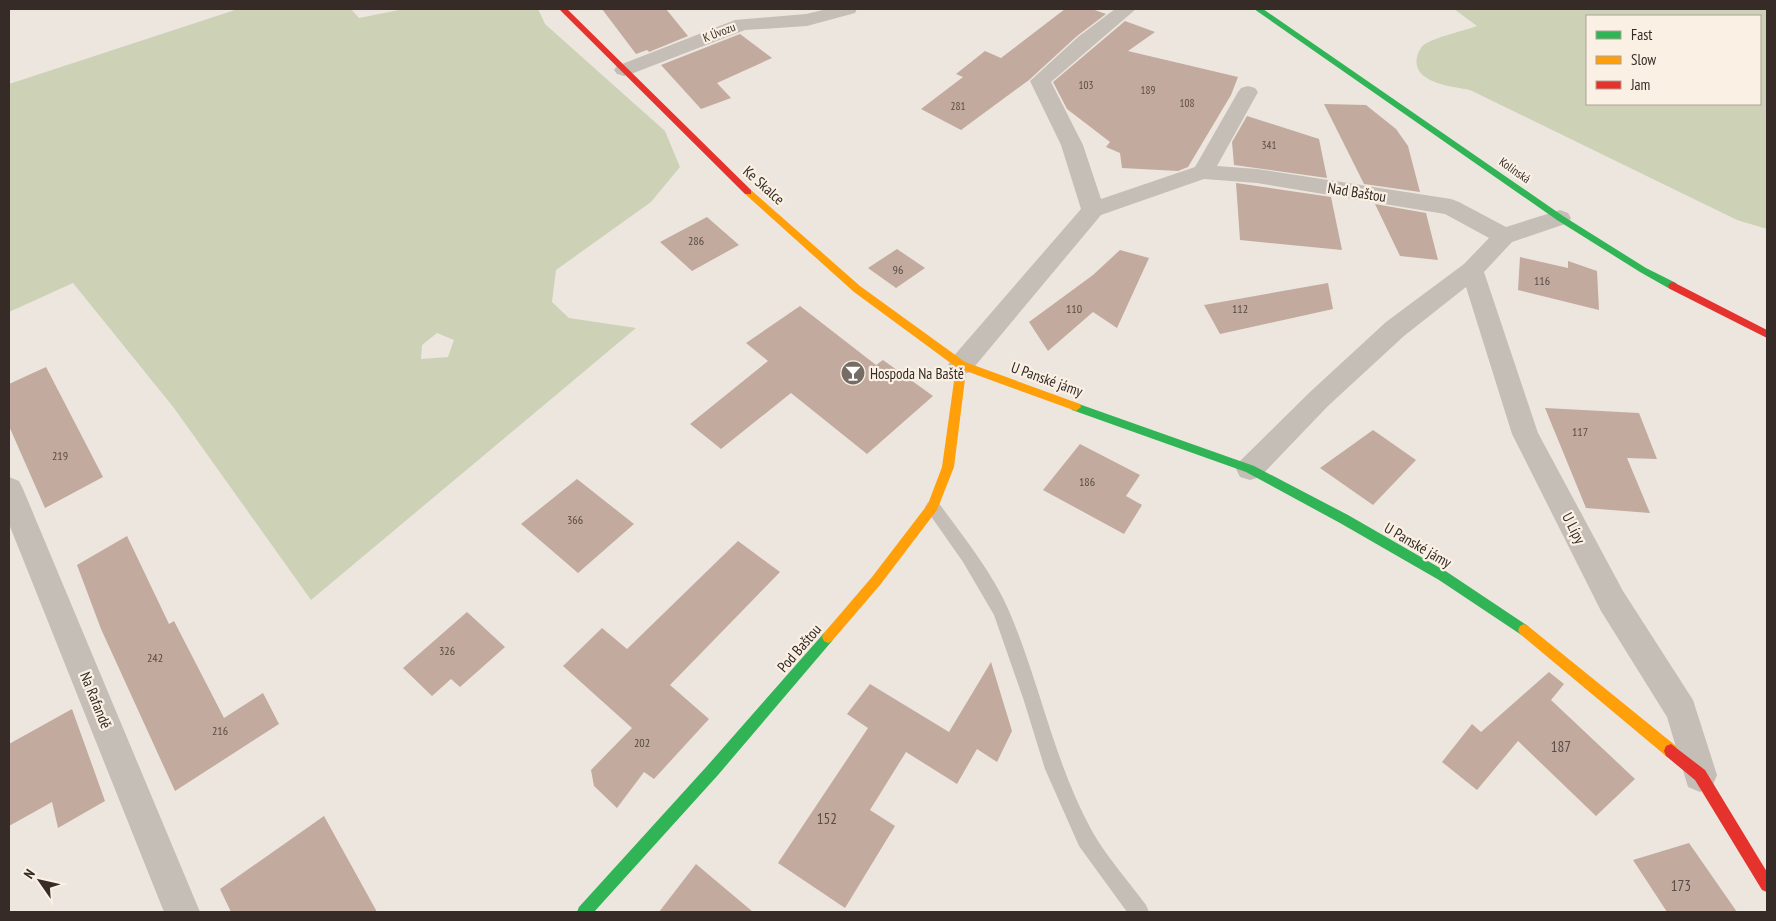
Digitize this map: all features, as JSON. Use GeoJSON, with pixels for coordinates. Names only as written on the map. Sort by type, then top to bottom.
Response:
{"type":"FeatureCollection","features":[{"type":"Feature","properties":{"kind":"street","name":"Ke Skalce"},"geometry":{"type":"LineString","coordinates":[[564,9],[742,187],[848,280],[961,364]]}},
{"type":"Feature","properties":{"kind":"street","name":"K Úvozu"},"geometry":{"type":"LineString","coordinates":[[624,70],[742,24],[807,20],[848,9]]}},
{"type":"Feature","properties":{"kind":"street"},"geometry":{"type":"LineString","coordinates":[[961,364],[1093,210],[1072,145],[1040,81],[1085,40],[1127,9]]}},
{"type":"Feature","properties":{"kind":"street","name":"Kolínská"},"geometry":{"type":"LineString","coordinates":[[1258,9],[1560,218],[1643,270],[1767,334]]}},
{"type":"Feature","properties":{"kind":"street"},"geometry":{"type":"LineString","coordinates":[[1203,172],[1248,92]]}},
{"type":"Feature","properties":{"kind":"street","name":"Nad Baštou"},"geometry":{"type":"LineString","coordinates":[[1093,210],[1203,172],[1257,176],[1451,207],[1504,236]]}},
{"type":"Feature","properties":{"kind":"street"},"geometry":{"type":"LineString","coordinates":[[1250,469],[1319,399],[1395,329],[1472,270],[1504,236],[1560,218]]}},
{"type":"Feature","properties":{"kind":"street","name":"U Lípy"},"geometry":{"type":"LineString","coordinates":[[1472,270],[1525,434],[1612,602],[1682,711],[1700,775]]}},
{"type":"Feature","properties":{"kind":"street","name":"U Panské jámy"},"geometry":{"type":"LineString","coordinates":[[961,364],[1250,469],[1344,519],[1443,576],[1531,635],[1700,775],[1767,885]]}},
{"type":"Feature","properties":{"kind":"street","name":"Pod Baštou"},"geometry":{"type":"LineString","coordinates":[[584,912],[713,770],[870,588],[933,507],[948,467],[961,364]]}},
{"type":"Feature","properties":{"kind":"street","name":"Na Rafandě"},"geometry":{"type":"LineString","coordinates":[[9,489],[182,912]]}},
{"type":"Feature","properties":{"kind":"lane"},"geometry":{"type":"LineString","coordinates":[[933,507],[968,557],[1001,612],[1033,702],[1051,763],[1086,839],[1139,912]]}},
{"type":"Feature","properties":{"kind":"green space"},"geometry":{"type":"Polygon","coordinates":[[[238,9],[351,9],[359,18],[404,9],[538,9],[545,24],[665,131],[680,167],[651,202],[556,270],[552,302],[569,318],[636,328],[311,600],[174,408],[73,283],[9,312],[9,84],[238,9]],[[437,333],[422,345],[421,359],[448,357],[454,340],[437,333]]]}},
{"type":"Feature","properties":{"kind":"green space"},"geometry":{"type":"Polygon","coordinates":[[[1454,9],[1767,9],[1767,229],[1737,220],[1470,90],[1444,85],[1427,78],[1420,73],[1417,66],[1417,57],[1424,45],[1436,39],[1477,26],[1454,9]]]}},
{"type":"Feature","properties":{"kind":"building"},"geometry":{"type":"Polygon","coordinates":[[[602,9],[666,9],[688,36],[649,52],[647,50],[636,54],[602,9]]]}},
{"type":"Feature","properties":{"kind":"building"},"geometry":{"type":"Polygon","coordinates":[[[1065,9],[1092,9],[1106,14],[1077,36],[1029,80],[961,130],[921,109],[963,77],[956,74],[985,51],[1001,58],[1065,9]]]}},
{"type":"Feature","properties":{"kind":"building"},"geometry":{"type":"Polygon","coordinates":[[[1125,21],[1155,32],[1128,51],[1238,77],[1231,95],[1188,167],[1178,171],[1122,168],[1120,153],[1106,147],[1110,142],[1067,109],[1053,82],[1125,21]]]}},
{"type":"Feature","properties":{"kind":"building"},"geometry":{"type":"Polygon","coordinates":[[[740,34],[772,58],[717,83],[731,98],[701,109],[661,65],[740,34]]]}},
{"type":"Feature","properties":{"kind":"building"},"geometry":{"type":"Polygon","coordinates":[[[1324,104],[1366,105],[1396,129],[1408,146],[1420,192],[1364,184],[1324,104]]]}},
{"type":"Feature","properties":{"kind":"building"},"geometry":{"type":"Polygon","coordinates":[[[1247,116],[1319,139],[1327,178],[1234,165],[1232,142],[1247,116]]]}},
{"type":"Feature","properties":{"kind":"building"},"geometry":{"type":"Polygon","coordinates":[[[1236,183],[1331,197],[1342,250],[1240,240],[1236,183]]]}},
{"type":"Feature","properties":{"kind":"building"},"geometry":{"type":"Polygon","coordinates":[[[1375,204],[1426,213],[1438,260],[1400,256],[1375,204]]]}},
{"type":"Feature","properties":{"kind":"building"},"geometry":{"type":"Polygon","coordinates":[[[707,217],[739,245],[692,271],[660,242],[707,217]]]}},
{"type":"Feature","properties":{"kind":"building"},"geometry":{"type":"Polygon","coordinates":[[[897,249],[925,268],[896,288],[868,268],[897,249]]]}},
{"type":"Feature","properties":{"kind":"building"},"geometry":{"type":"Polygon","coordinates":[[[1120,250],[1149,258],[1117,328],[1093,312],[1048,351],[1029,322],[1093,275],[1120,250]]]}},
{"type":"Feature","properties":{"kind":"building"},"geometry":{"type":"Polygon","coordinates":[[[1520,257],[1568,268],[1568,261],[1597,271],[1599,310],[1518,290],[1520,257]]]}},
{"type":"Feature","properties":{"kind":"building"},"geometry":{"type":"Polygon","coordinates":[[[1328,283],[1333,309],[1220,334],[1204,305],[1328,283]]]}},
{"type":"Feature","properties":{"kind":"building"},"geometry":{"type":"Polygon","coordinates":[[[800,306],[876,365],[883,360],[933,396],[867,454],[791,393],[721,449],[690,424],[768,361],[746,343],[800,306]]]}},
{"type":"Feature","properties":{"kind":"building"},"geometry":{"type":"Polygon","coordinates":[[[46,367],[103,477],[45,508],[9,426],[9,384],[46,367]]]}},
{"type":"Feature","properties":{"kind":"building"},"geometry":{"type":"Polygon","coordinates":[[[1545,408],[1639,413],[1657,459],[1627,458],[1650,513],[1586,508],[1545,408]]]}},
{"type":"Feature","properties":{"kind":"building"},"geometry":{"type":"Polygon","coordinates":[[[1373,430],[1416,460],[1373,505],[1320,468],[1373,430]]]}},
{"type":"Feature","properties":{"kind":"building"},"geometry":{"type":"Polygon","coordinates":[[[1080,444],[1140,475],[1126,496],[1142,505],[1124,534],[1043,490],[1080,444]]]}},
{"type":"Feature","properties":{"kind":"building"},"geometry":{"type":"Polygon","coordinates":[[[577,479],[634,524],[578,573],[521,524],[577,479]]]}},
{"type":"Feature","properties":{"kind":"building"},"geometry":{"type":"Polygon","coordinates":[[[127,536],[169,624],[174,621],[224,718],[263,693],[279,724],[175,791],[101,629],[77,565],[127,536]]]}},
{"type":"Feature","properties":{"kind":"building"},"geometry":{"type":"Polygon","coordinates":[[[738,541],[780,572],[670,685],[709,719],[654,779],[644,772],[617,808],[594,786],[591,770],[632,728],[563,666],[602,628],[627,649],[738,541]]]}},
{"type":"Feature","properties":{"kind":"building"},"geometry":{"type":"Polygon","coordinates":[[[467,612],[505,647],[460,687],[451,679],[432,696],[403,668],[467,612]]]}},
{"type":"Feature","properties":{"kind":"building"},"geometry":{"type":"Polygon","coordinates":[[[991,662],[1012,731],[997,762],[977,749],[957,784],[906,752],[870,810],[895,826],[845,908],[778,863],[868,728],[847,714],[870,684],[949,732],[991,662]]]}},
{"type":"Feature","properties":{"kind":"building"},"geometry":{"type":"Polygon","coordinates":[[[1549,672],[1564,684],[1551,700],[1635,779],[1596,816],[1518,741],[1477,790],[1442,762],[1472,724],[1481,732],[1549,672]]]}},
{"type":"Feature","properties":{"kind":"building"},"geometry":{"type":"Polygon","coordinates":[[[72,709],[105,801],[58,828],[52,802],[9,826],[9,744],[72,709]]]}},
{"type":"Feature","properties":{"kind":"building"},"geometry":{"type":"Polygon","coordinates":[[[324,816],[377,912],[231,912],[220,889],[324,816]]]}},
{"type":"Feature","properties":{"kind":"building"},"geometry":{"type":"Polygon","coordinates":[[[1689,843],[1737,912],[1667,912],[1633,860],[1689,843]]]}},
{"type":"Feature","properties":{"kind":"building"},"geometry":{"type":"Polygon","coordinates":[[[696,864],[753,912],[659,912],[696,864]]]}},
{"type":"Feature","properties":{"kind":"traffic: fast"},"geometry":{"type":"LineString","coordinates":[[1258,9],[1560,218],[1643,270],[1673,286]]}},
{"type":"Feature","properties":{"kind":"traffic: fast"},"geometry":{"type":"LineString","coordinates":[[1076,407],[1250,469],[1344,519],[1443,576],[1524,630]]}},
{"type":"Feature","properties":{"kind":"traffic: fast"},"geometry":{"type":"LineString","coordinates":[[584,912],[713,770],[828,637]]}},
{"type":"Feature","properties":{"kind":"traffic: slow"},"geometry":{"type":"LineString","coordinates":[[748,192],[857,289],[961,365],[1076,407]]}},
{"type":"Feature","properties":{"kind":"traffic: slow"},"geometry":{"type":"LineString","coordinates":[[828,637],[876,581],[933,507],[948,467],[961,365]]}},
{"type":"Feature","properties":{"kind":"traffic: slow"},"geometry":{"type":"LineString","coordinates":[[1524,630],[1671,751]]}},
{"type":"Feature","properties":{"kind":"traffic: jam"},"geometry":{"type":"LineString","coordinates":[[563,9],[748,192]]}},
{"type":"Feature","properties":{"kind":"traffic: jam"},"geometry":{"type":"LineString","coordinates":[[1673,286],[1767,334]]}},
{"type":"Feature","properties":{"kind":"traffic: jam"},"geometry":{"type":"LineString","coordinates":[[1671,751],[1700,775],[1767,885]]}},
{"type":"Feature","properties":{"kind":"place","name":"Hospoda Na Baště"},"geometry":{"type":"Point","coordinates":[853,373]}}]}
